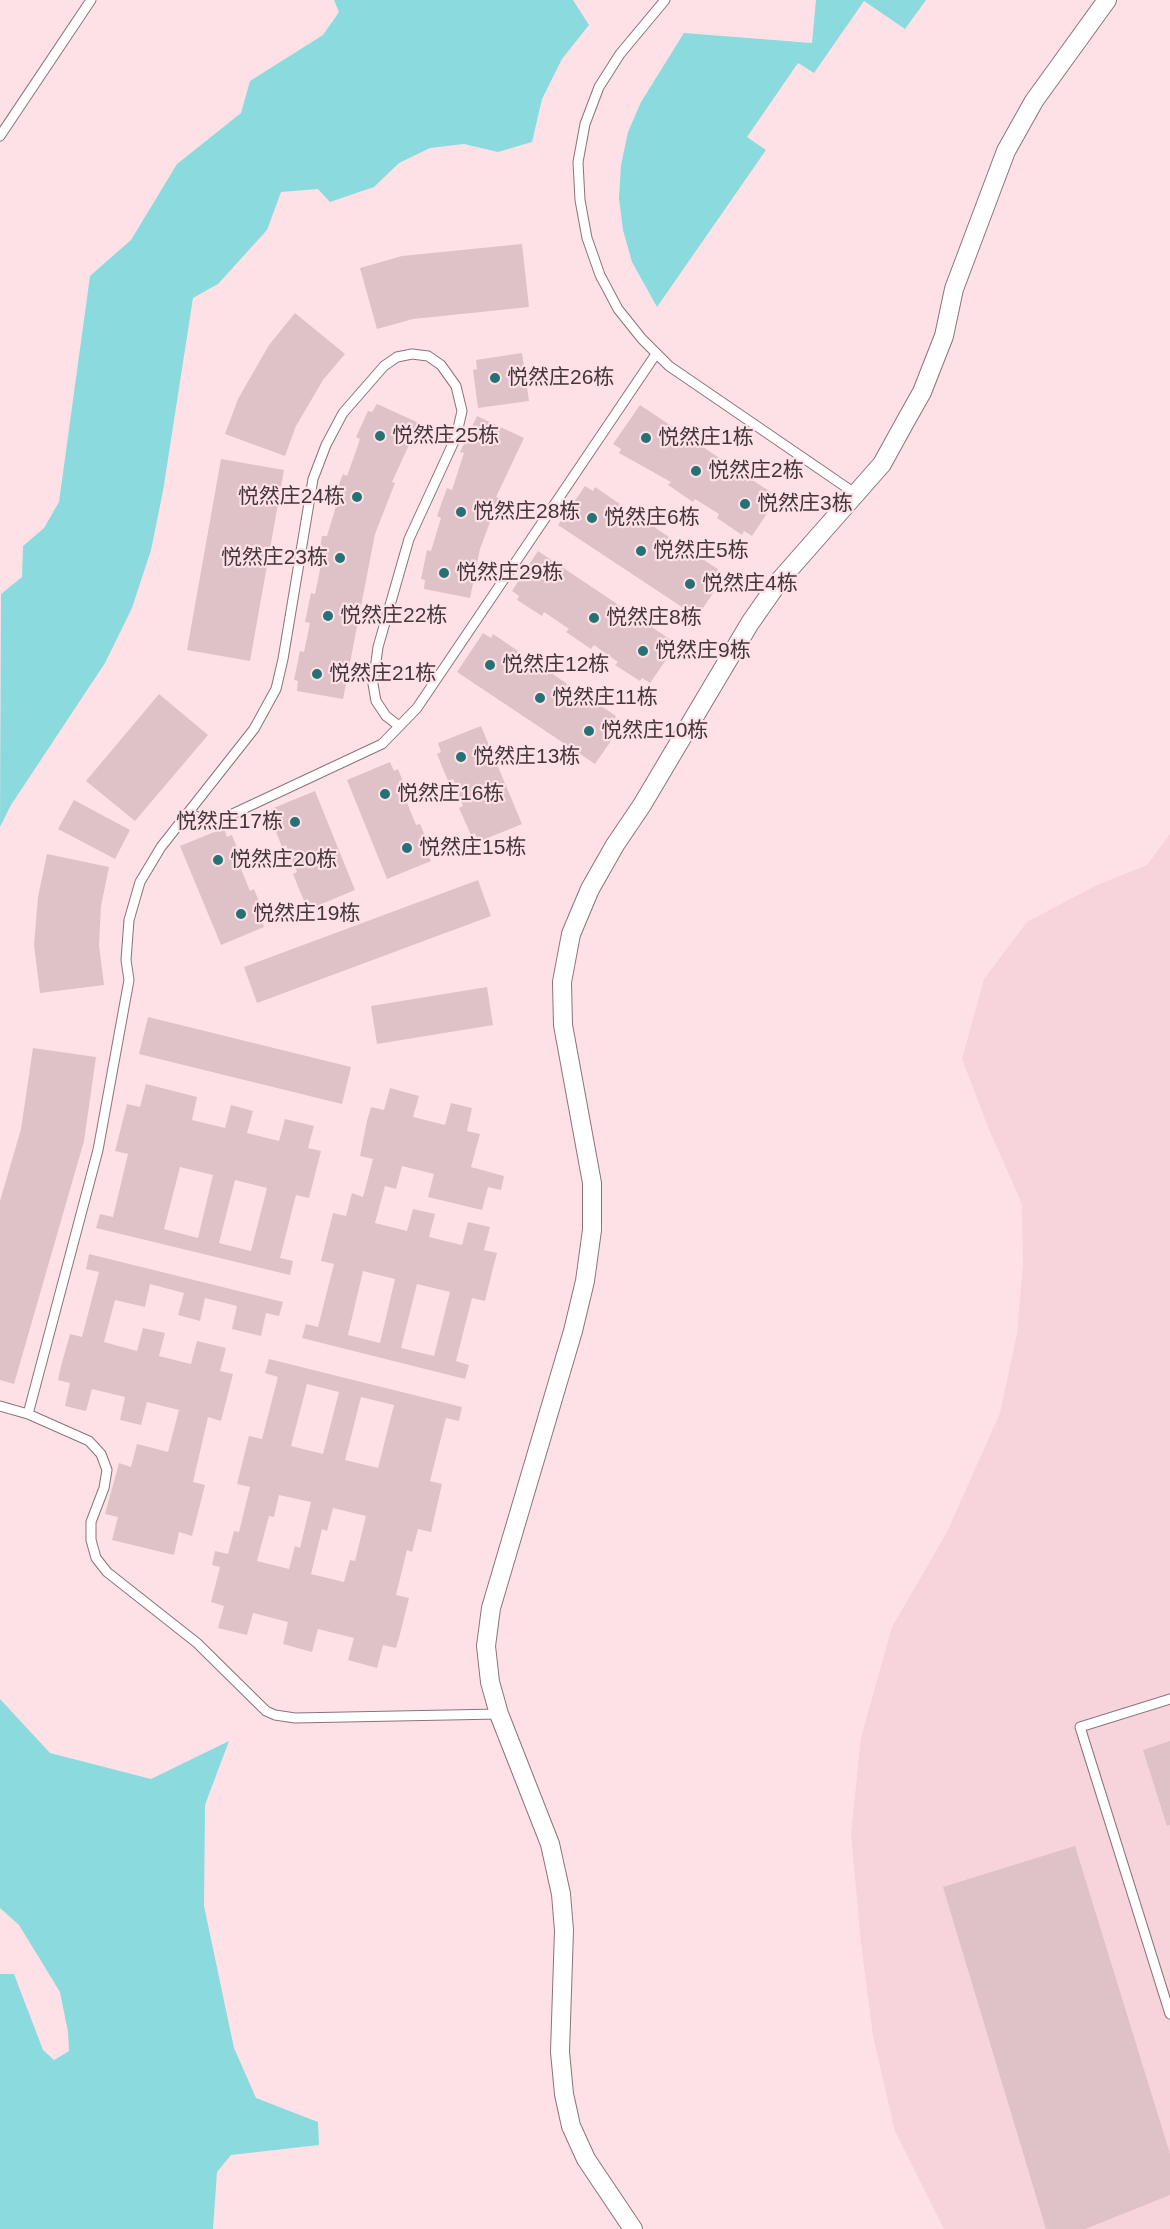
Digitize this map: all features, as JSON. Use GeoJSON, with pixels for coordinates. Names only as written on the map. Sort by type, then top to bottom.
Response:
{"type":"FeatureCollection","features":[{"type":"Feature","properties":{"kind":"street"},"geometry":{"type":"LineString","coordinates":[[633,2229],[586,2159],[572,2126],[564,2094],[561,2052],[564,1930],[561,1894],[550,1844],[499,1714],[490,1682],[486,1646],[491,1608],[573,1331],[585,1281],[592,1230],[592,1183],[563,1025],[562,982],[571,934],[590,889],[610,854],[642,805],[750,623],[780,580],[882,464],[922,392],[944,336],[954,289],[1006,151],[1034,101],[1107,0]]}},
{"type":"Feature","properties":{"kind":"lane"},"geometry":{"type":"LineString","coordinates":[[0,136],[91,0]]}},
{"type":"Feature","properties":{"kind":"lane"},"geometry":{"type":"LineString","coordinates":[[665,0],[620,54],[599,87],[585,124],[578,162],[580,200],[587,238],[600,275],[618,309],[656,354],[685,378],[856,494]]}},
{"type":"Feature","properties":{"kind":"lane"},"geometry":{"type":"LineString","coordinates":[[28,1414],[98,1150],[129,980],[127,940],[134,901],[149,864],[254,729],[276,689],[284,659],[313,479],[326,445],[343,413],[384,366],[397,357],[412,354],[428,356],[441,364],[456,386],[462,411],[456,437],[409,539],[378,647],[373,684],[376,701],[386,716],[399,726]]}},
{"type":"Feature","properties":{"kind":"lane"},"geometry":{"type":"LineString","coordinates":[[188,814],[208,820],[226,817],[382,744],[417,708],[656,354]]}},
{"type":"Feature","properties":{"kind":"lane"},"geometry":{"type":"LineString","coordinates":[[0,1406],[28,1414],[89,1441],[101,1454],[107,1470],[104,1488],[91,1522],[91,1540],[96,1558],[107,1572],[176,1624],[266,1711],[275,1716],[295,1718],[499,1714]]}},
{"type":"Feature","properties":{"kind":"lane"},"geometry":{"type":"LineString","coordinates":[[1170,1699],[1080,1727],[1170,2014]]}},
{"type":"Feature","properties":{"kind":"shaded area"},"geometry":{"type":"Polygon","coordinates":[[[1170,834],[1170,2229],[944,2229],[895,2131],[873,2036],[861,1943],[851,1834],[861,1738],[892,1627],[947,1532],[1000,1413],[1017,1334],[1023,1264],[1022,1204],[988,1127],[962,1059],[984,979],[1027,922],[1095,886],[1147,865],[1170,834]]]}},
{"type":"Feature","properties":{"kind":"water"},"geometry":{"type":"Polygon","coordinates":[[[334,0],[573,0],[589,25],[562,59],[542,99],[532,142],[498,152],[464,144],[430,148],[399,163],[374,187],[330,202],[318,189],[281,192],[267,230],[218,284],[193,298],[163,491],[151,550],[132,608],[105,663],[11,805],[0,827],[1,594],[22,577],[23,546],[44,528],[59,502],[90,276],[131,240],[177,164],[241,113],[250,81],[323,35],[339,12],[334,0]]]}},
{"type":"Feature","properties":{"kind":"water"},"geometry":{"type":"Polygon","coordinates":[[[816,0],[926,0],[905,29],[864,1],[814,73],[798,63],[747,137],[766,150],[657,307],[632,262],[623,230],[619,198],[621,165],[628,132],[641,102],[684,33],[812,43],[816,0]]]}},
{"type":"Feature","properties":{"kind":"water"},"geometry":{"type":"Polygon","coordinates":[[[0,1699],[50,1753],[151,1779],[229,1741],[205,1805],[204,1906],[234,2048],[256,2098],[318,2122],[319,2145],[231,2155],[217,2172],[213,2229],[0,2229],[0,1974],[14,1974],[43,2050],[54,2060],[69,2051],[68,2032],[60,1992],[19,1925],[0,1908],[0,1699]]]}},
{"type":"Feature","properties":{"kind":"building"},"geometry":{"type":"Polygon","coordinates":[[[522,244],[529,307],[413,319],[377,329],[360,268],[402,256],[522,244]]]}},
{"type":"Feature","properties":{"kind":"building"},"geometry":{"type":"Polygon","coordinates":[[[295,313],[345,354],[323,380],[296,426],[285,456],[225,434],[238,399],[269,345],[295,313]]]}},
{"type":"Feature","properties":{"kind":"building","name":"悦然庄26栋"},"geometry":{"type":"Polygon","coordinates":[[[522,353],[529,401],[478,408],[473,370],[477,369],[476,360],[522,353]]]}},
{"type":"Feature","properties":{"kind":"building"},"geometry":{"type":"Polygon","coordinates":[[[377,404],[419,423],[392,482],[395,483],[375,534],[343,699],[297,691],[298,681],[294,680],[300,651],[304,652],[310,623],[305,622],[311,593],[315,594],[321,565],[317,565],[322,536],[327,536],[337,503],[332,502],[343,474],[347,476],[360,439],[356,437],[368,411],[372,412],[377,404]]]}},
{"type":"Feature","properties":{"kind":"building"},"geometry":{"type":"Polygon","coordinates":[[[640,405],[778,497],[752,536],[744,531],[742,535],[717,518],[719,514],[695,499],[693,502],[668,485],[671,482],[619,453],[621,449],[613,444],[640,405]]]}},
{"type":"Feature","properties":{"kind":"building"},"geometry":{"type":"Polygon","coordinates":[[[477,416],[524,438],[496,497],[499,498],[480,549],[470,598],[424,589],[425,580],[421,579],[427,550],[431,551],[441,518],[437,516],[447,488],[452,490],[464,453],[460,452],[477,416]]]}},
{"type":"Feature","properties":{"kind":"building"},"geometry":{"type":"Polygon","coordinates":[[[221,459],[284,470],[250,661],[187,650],[221,459]]]}},
{"type":"Feature","properties":{"kind":"building"},"geometry":{"type":"Polygon","coordinates":[[[585,486],[593,491],[595,487],[620,504],[617,507],[642,524],[644,520],[669,537],[666,540],[691,557],[693,553],[718,569],[716,573],[723,578],[697,617],[558,525],[585,486]]]}},
{"type":"Feature","properties":{"kind":"building"},"geometry":{"type":"Polygon","coordinates":[[[538,551],[677,644],[650,683],[642,678],[640,681],[615,665],[618,662],[594,645],[591,649],[566,632],[569,629],[544,612],[542,616],[517,600],[519,596],[512,591],[538,551]]]}},
{"type":"Feature","properties":{"kind":"building"},"geometry":{"type":"Polygon","coordinates":[[[483,633],[491,638],[493,634],[518,651],[516,654],[540,671],[543,667],[567,684],[565,687],[589,703],[592,700],[616,716],[614,720],[622,725],[595,764],[457,672],[483,633]]]}},
{"type":"Feature","properties":{"kind":"building"},"geometry":{"type":"Polygon","coordinates":[[[159,694],[208,735],[135,821],[86,781],[159,694]]]}},
{"type":"Feature","properties":{"kind":"building"},"geometry":{"type":"Polygon","coordinates":[[[481,726],[522,824],[478,842],[475,833],[471,835],[459,808],[463,806],[453,779],[448,781],[437,754],[441,752],[438,743],[481,726]]]}},
{"type":"Feature","properties":{"kind":"building"},"geometry":{"type":"Polygon","coordinates":[[[390,762],[394,771],[398,769],[409,797],[405,798],[416,825],[420,824],[431,851],[427,853],[431,861],[387,879],[347,780],[390,762]]]}},
{"type":"Feature","properties":{"kind":"building"},"geometry":{"type":"Polygon","coordinates":[[[315,791],[355,890],[312,908],[308,899],[304,901],[293,874],[297,872],[286,845],[282,847],[271,819],[275,818],[271,809],[315,791]]]}},
{"type":"Feature","properties":{"kind":"building"},"geometry":{"type":"Polygon","coordinates":[[[74,800],[130,830],[115,859],[58,829],[74,800]]]}},
{"type":"Feature","properties":{"kind":"building"},"geometry":{"type":"Polygon","coordinates":[[[224,828],[227,837],[232,835],[243,863],[239,864],[250,891],[254,889],[265,917],[261,918],[264,927],[221,945],[180,846],[224,828]]]}},
{"type":"Feature","properties":{"kind":"building"},"geometry":{"type":"Polygon","coordinates":[[[47,854],[109,867],[101,906],[99,945],[104,985],[40,993],[34,945],[38,897],[47,854]]]}},
{"type":"Feature","properties":{"kind":"building"},"geometry":{"type":"Polygon","coordinates":[[[478,880],[491,916],[257,1003],[244,967],[478,880]]]}},
{"type":"Feature","properties":{"kind":"building"},"geometry":{"type":"Polygon","coordinates":[[[487,987],[493,1025],[377,1044],[371,1006],[487,987]]]}},
{"type":"Feature","properties":{"kind":"building"},"geometry":{"type":"Polygon","coordinates":[[[148,1017],[351,1067],[342,1104],[139,1054],[148,1017]]]}},
{"type":"Feature","properties":{"kind":"building"},"geometry":{"type":"Polygon","coordinates":[[[33,1048],[96,1057],[84,1141],[14,1384],[0,1380],[0,1201],[21,1129],[33,1048]]]}},
{"type":"Feature","properties":{"kind":"building"},"geometry":{"type":"Polygon","coordinates":[[[146,1084],[197,1097],[192,1120],[225,1128],[231,1105],[253,1111],[247,1133],[279,1141],[285,1119],[314,1126],[308,1148],[321,1151],[309,1198],[296,1195],[280,1258],[293,1261],[290,1275],[96,1228],[100,1214],[113,1217],[128,1154],[115,1151],[127,1104],[140,1107],[146,1084]],[[180,1167],[164,1229],[198,1238],[213,1175],[180,1167]],[[235,1180],[219,1243],[251,1251],[267,1188],[235,1180]]]}},
{"type":"Feature","properties":{"kind":"building"},"geometry":{"type":"Polygon","coordinates":[[[390,1088],[419,1096],[413,1117],[445,1125],[451,1103],[472,1108],[467,1131],[480,1134],[471,1167],[504,1176],[501,1190],[488,1187],[482,1210],[428,1197],[434,1174],[402,1166],[396,1189],[385,1186],[375,1223],[407,1231],[413,1209],[435,1214],[429,1237],[462,1245],[468,1222],[490,1227],[484,1250],[497,1253],[485,1301],[472,1298],[456,1361],[469,1365],[465,1379],[302,1338],[306,1324],[318,1327],[334,1264],[321,1261],[333,1213],[346,1216],[352,1193],[363,1197],[373,1159],[360,1156],[371,1107],[384,1110],[390,1088]],[[363,1271],[348,1335],[380,1343],[395,1279],[363,1271]],[[417,1284],[401,1348],[434,1356],[450,1292],[417,1284]]]}},
{"type":"Feature","properties":{"kind":"building"},"geometry":{"type":"Polygon","coordinates":[[[89,1254],[283,1302],[279,1316],[266,1313],[261,1336],[232,1329],[237,1306],[205,1298],[200,1321],[178,1315],[184,1293],[150,1284],[145,1307],[115,1300],[104,1342],[137,1351],[143,1328],[165,1333],[159,1356],[191,1364],[197,1341],[226,1348],[220,1371],[233,1374],[221,1421],[208,1417],[193,1482],[205,1485],[192,1536],[179,1532],[174,1555],[112,1540],[118,1517],[105,1514],[119,1463],[131,1467],[137,1444],[168,1452],[179,1410],[147,1402],[141,1425],[120,1420],[125,1397],[92,1389],[86,1411],[65,1406],[70,1383],[58,1380],[61,1366],[70,1334],[82,1337],[99,1272],[86,1269],[89,1254]]]}},
{"type":"Feature","properties":{"kind":"building"},"geometry":{"type":"Polygon","coordinates":[[[269,1359],[462,1407],[459,1421],[446,1418],[430,1481],[442,1484],[431,1532],[418,1529],[412,1552],[407,1550],[396,1595],[409,1598],[396,1648],[383,1645],[377,1668],[348,1660],[354,1638],[318,1629],[312,1652],[283,1644],[288,1622],[253,1613],[247,1635],[218,1628],[224,1606],[211,1602],[220,1567],[212,1565],[215,1551],[228,1554],[234,1531],[239,1532],[250,1487],[237,1484],[249,1436],[262,1439],[278,1377],[265,1373],[269,1359]],[[307,1384],[291,1446],[323,1454],[339,1392],[307,1384]],[[361,1397],[345,1460],[378,1468],[394,1405],[361,1397]],[[279,1495],[274,1517],[269,1516],[257,1561],[289,1569],[295,1546],[300,1548],[311,1502],[279,1495]],[[333,1508],[327,1531],[322,1529],[311,1574],[344,1582],[350,1560],[355,1561],[366,1516],[333,1508]]]}},
{"type":"Feature","properties":{"kind":"building"},"geometry":{"type":"Polygon","coordinates":[[[1170,1741],[1170,1825],[1167,1826],[1143,1750],[1170,1741]]]}},
{"type":"Feature","properties":{"kind":"building"},"geometry":{"type":"Polygon","coordinates":[[[1075,1846],[1170,2154],[1170,2195],[1085,2229],[1046,2229],[943,1887],[1075,1846]]]}},
{"type":"Feature","properties":{"kind":"place","name":"悦然庄26栋"},"geometry":{"type":"Point","coordinates":[495,378]}},
{"type":"Feature","properties":{"kind":"place","name":"悦然庄25栋"},"geometry":{"type":"Point","coordinates":[380,436]}},
{"type":"Feature","properties":{"kind":"place","name":"悦然庄1栋"},"geometry":{"type":"Point","coordinates":[646,438]}},
{"type":"Feature","properties":{"kind":"place","name":"悦然庄2栋"},"geometry":{"type":"Point","coordinates":[696,471]}},
{"type":"Feature","properties":{"kind":"place","name":"悦然庄24栋"},"geometry":{"type":"Point","coordinates":[357,497]}},
{"type":"Feature","properties":{"kind":"place","name":"悦然庄3栋"},"geometry":{"type":"Point","coordinates":[745,504]}},
{"type":"Feature","properties":{"kind":"place","name":"悦然庄28栋"},"geometry":{"type":"Point","coordinates":[461,512]}},
{"type":"Feature","properties":{"kind":"place","name":"悦然庄6栋"},"geometry":{"type":"Point","coordinates":[592,518]}},
{"type":"Feature","properties":{"kind":"place","name":"悦然庄5栋"},"geometry":{"type":"Point","coordinates":[641,551]}},
{"type":"Feature","properties":{"kind":"place","name":"悦然庄23栋"},"geometry":{"type":"Point","coordinates":[340,558]}},
{"type":"Feature","properties":{"kind":"place","name":"悦然庄29栋"},"geometry":{"type":"Point","coordinates":[444,573]}},
{"type":"Feature","properties":{"kind":"place","name":"悦然庄4栋"},"geometry":{"type":"Point","coordinates":[690,584]}},
{"type":"Feature","properties":{"kind":"place","name":"悦然庄22栋"},"geometry":{"type":"Point","coordinates":[328,616]}},
{"type":"Feature","properties":{"kind":"place","name":"悦然庄8栋"},"geometry":{"type":"Point","coordinates":[594,618]}},
{"type":"Feature","properties":{"kind":"place","name":"悦然庄9栋"},"geometry":{"type":"Point","coordinates":[643,651]}},
{"type":"Feature","properties":{"kind":"place","name":"悦然庄12栋"},"geometry":{"type":"Point","coordinates":[490,665]}},
{"type":"Feature","properties":{"kind":"place","name":"悦然庄21栋"},"geometry":{"type":"Point","coordinates":[317,674]}},
{"type":"Feature","properties":{"kind":"place","name":"悦然庄11栋"},"geometry":{"type":"Point","coordinates":[540,698]}},
{"type":"Feature","properties":{"kind":"place","name":"悦然庄10栋"},"geometry":{"type":"Point","coordinates":[589,731]}},
{"type":"Feature","properties":{"kind":"place","name":"悦然庄13栋"},"geometry":{"type":"Point","coordinates":[461,757]}},
{"type":"Feature","properties":{"kind":"place","name":"悦然庄16栋"},"geometry":{"type":"Point","coordinates":[385,794]}},
{"type":"Feature","properties":{"kind":"place","name":"悦然庄17栋"},"geometry":{"type":"Point","coordinates":[295,822]}},
{"type":"Feature","properties":{"kind":"place","name":"悦然庄15栋"},"geometry":{"type":"Point","coordinates":[407,848]}},
{"type":"Feature","properties":{"kind":"place","name":"悦然庄20栋"},"geometry":{"type":"Point","coordinates":[218,860]}},
{"type":"Feature","properties":{"kind":"place","name":"悦然庄19栋"},"geometry":{"type":"Point","coordinates":[241,914]}}]}
